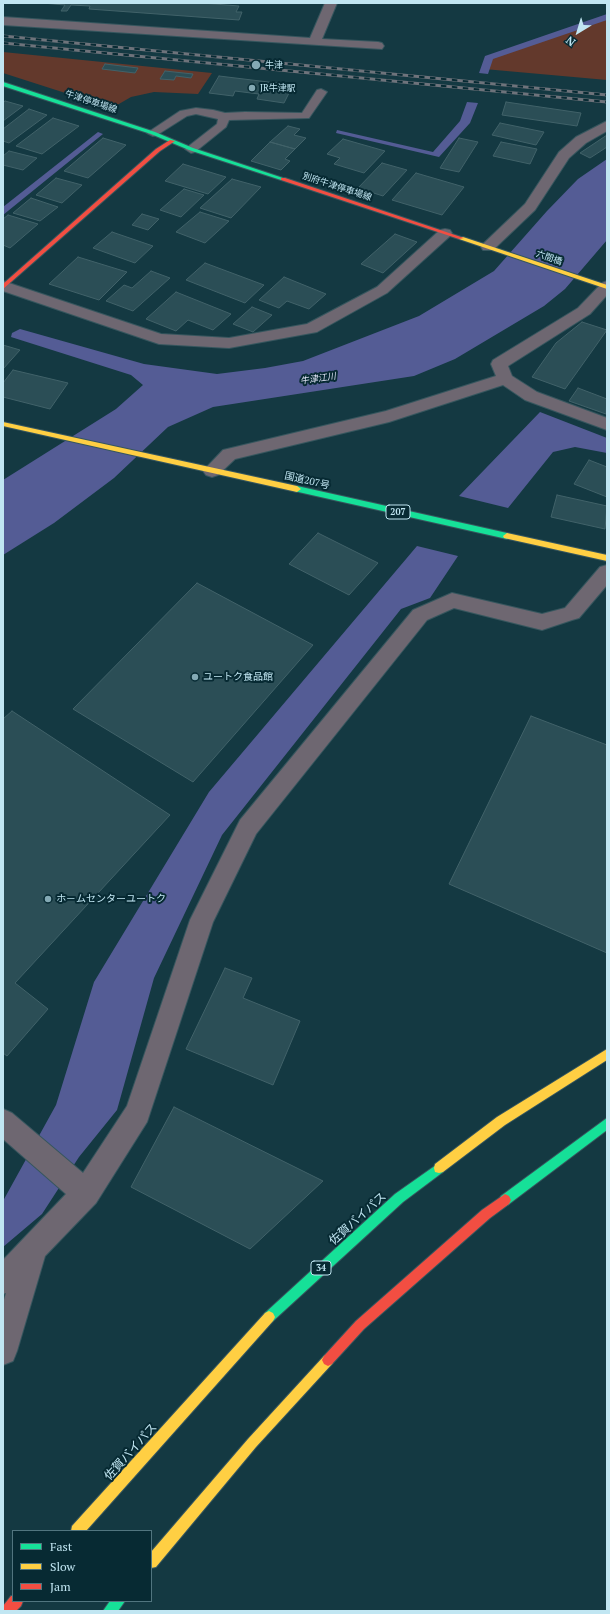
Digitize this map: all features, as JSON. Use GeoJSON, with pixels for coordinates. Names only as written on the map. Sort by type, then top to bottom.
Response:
{"type":"FeatureCollection","features":[{"type":"Feature","properties":{"kind":"main road","name":"牛津停車場線"},"geometry":{"type":"LineString","coordinates":[[3,84],[153,133],[172,141]]}},
{"type":"Feature","properties":{"kind":"main road","name":"別府牛津停車場線"},"geometry":{"type":"LineString","coordinates":[[172,141],[191,149],[492,249]]}},
{"type":"Feature","properties":{"kind":"main road"},"geometry":{"type":"LineString","coordinates":[[3,286],[158,150],[172,141]]}},
{"type":"Feature","properties":{"kind":"main road","name":"六間橋"},"geometry":{"type":"LineString","coordinates":[[492,249],[604,286]]}},
{"type":"Feature","properties":{"kind":"main road","name":"国道207号"},"geometry":{"type":"LineString","coordinates":[[3,424],[607,558]]}},
{"type":"Feature","properties":{"kind":"main road","name":"佐賀バイパス"},"geometry":{"type":"LineString","coordinates":[[79,1530],[276,1309],[293,1293],[412,1188],[501,1121],[607,1054]]}},
{"type":"Feature","properties":{"kind":"main road"},"geometry":{"type":"LineString","coordinates":[[152,1561],[252,1443],[360,1326],[486,1214],[607,1123]]}},
{"type":"Feature","properties":{"kind":"main road"},"geometry":{"type":"LineString","coordinates":[[7,1611],[15,1602]]}},
{"type":"Feature","properties":{"kind":"main road"},"geometry":{"type":"LineString","coordinates":[[110,1611],[117,1602]]}},
{"type":"Feature","properties":{"kind":"street"},"geometry":{"type":"LineString","coordinates":[[315,40],[330,3]]}},
{"type":"Feature","properties":{"kind":"street"},"geometry":{"type":"LineString","coordinates":[[3,21],[315,40],[378,46]]}},
{"type":"Feature","properties":{"kind":"street"},"geometry":{"type":"LineString","coordinates":[[492,249],[530,207],[564,155],[581,140],[607,125]]}},
{"type":"Feature","properties":{"kind":"street"},"geometry":{"type":"LineString","coordinates":[[3,286],[159,339],[229,343],[311,328],[382,290],[445,233]]}},
{"type":"Feature","properties":{"kind":"street"},"geometry":{"type":"LineString","coordinates":[[604,286],[584,311],[499,364],[505,379],[531,396],[607,424]]}},
{"type":"Feature","properties":{"kind":"street"},"geometry":{"type":"LineString","coordinates":[[212,471],[229,454],[389,416],[505,379]]}},
{"type":"Feature","properties":{"kind":"street"},"geometry":{"type":"LineString","coordinates":[[3,1280],[86,1193],[138,1113],[202,920],[248,827],[420,615],[452,600],[542,622],[572,613],[607,572]]}},
{"type":"Feature","properties":{"kind":"street"},"geometry":{"type":"LineString","coordinates":[[3,1122],[86,1193]]}},
{"type":"Feature","properties":{"kind":"street"},"geometry":{"type":"LineString","coordinates":[[3,1351],[34,1248]]}},
{"type":"Feature","properties":{"kind":"lane"},"geometry":{"type":"LineString","coordinates":[[153,133],[184,113],[196,111],[214,113],[224,117],[245,115],[305,116],[320,92]]}},
{"type":"Feature","properties":{"kind":"lane"},"geometry":{"type":"LineString","coordinates":[[191,149],[222,125],[224,117]]}},
{"type":"Feature","properties":{"kind":"shaded area"},"geometry":{"type":"Polygon","coordinates":[[[607,18],[607,80],[484,69],[488,57],[607,18]]]}},
{"type":"Feature","properties":{"kind":"shaded area"},"geometry":{"type":"Polygon","coordinates":[[[3,52],[212,73],[198,94],[154,92],[131,97],[112,108],[3,73],[3,52]]]}},
{"type":"Feature","properties":{"kind":"water"},"geometry":{"type":"Polygon","coordinates":[[[607,14],[607,20],[493,59],[488,74],[479,73],[485,56],[607,14]]]}},
{"type":"Feature","properties":{"kind":"water"},"geometry":{"type":"Polygon","coordinates":[[[467,102],[478,103],[470,123],[439,157],[336,133],[337,130],[433,152],[460,121],[467,102]]]}},
{"type":"Feature","properties":{"kind":"water"},"geometry":{"type":"Polygon","coordinates":[[[98,132],[103,134],[3,215],[3,207],[98,132]]]}},
{"type":"Feature","properties":{"kind":"water","name":"牛津江川"},"geometry":{"type":"Polygon","coordinates":[[[607,159],[607,240],[565,289],[544,306],[455,359],[414,376],[213,407],[168,427],[114,478],[54,523],[3,555],[3,480],[116,409],[143,385],[131,375],[11,337],[12,333],[20,329],[144,364],[217,374],[265,368],[303,361],[419,316],[494,271],[547,211],[578,179],[607,159]]]}},
{"type":"Feature","properties":{"kind":"water"},"geometry":{"type":"Polygon","coordinates":[[[540,412],[607,438],[607,453],[575,447],[553,452],[508,508],[459,496],[540,412]]]}},
{"type":"Feature","properties":{"kind":"water"},"geometry":{"type":"Polygon","coordinates":[[[417,546],[458,556],[430,598],[401,609],[222,835],[154,978],[117,1110],[79,1157],[42,1214],[3,1247],[3,1201],[56,1105],[94,982],[209,792],[417,546]]]}},
{"type":"Feature","properties":{"kind":"building"},"geometry":{"type":"Polygon","coordinates":[[[42,3],[202,3],[239,6],[236,12],[242,12],[239,20],[89,9],[90,6],[71,5],[67,11],[61,11],[65,5],[42,3]]]}},
{"type":"Feature","properties":{"kind":"building"},"geometry":{"type":"Polygon","coordinates":[[[105,64],[138,68],[135,73],[102,69],[105,64]]]}},
{"type":"Feature","properties":{"kind":"building"},"geometry":{"type":"Polygon","coordinates":[[[165,71],[193,74],[191,78],[176,76],[174,80],[160,79],[165,71]]]}},
{"type":"Feature","properties":{"kind":"building","name":"JR牛津駅"},"geometry":{"type":"Polygon","coordinates":[[[219,76],[293,85],[284,103],[257,99],[259,94],[235,91],[233,96],[209,93],[219,76]]]}},
{"type":"Feature","properties":{"kind":"building"},"geometry":{"type":"Polygon","coordinates":[[[5,101],[23,106],[3,121],[3,103],[5,101]]]}},
{"type":"Feature","properties":{"kind":"building"},"geometry":{"type":"Polygon","coordinates":[[[506,102],[581,113],[577,126],[502,115],[506,102]]]}},
{"type":"Feature","properties":{"kind":"building"},"geometry":{"type":"Polygon","coordinates":[[[29,109],[47,115],[9,143],[3,141],[3,129],[29,109]]]}},
{"type":"Feature","properties":{"kind":"building"},"geometry":{"type":"Polygon","coordinates":[[[53,118],[79,126],[42,154],[16,146],[53,118]]]}},
{"type":"Feature","properties":{"kind":"building"},"geometry":{"type":"Polygon","coordinates":[[[500,123],[544,132],[536,145],[492,135],[500,123]]]}},
{"type":"Feature","properties":{"kind":"building"},"geometry":{"type":"Polygon","coordinates":[[[288,126],[300,129],[294,135],[306,138],[295,149],[270,142],[288,126]]]}},
{"type":"Feature","properties":{"kind":"building"},"geometry":{"type":"Polygon","coordinates":[[[607,135],[607,147],[590,158],[580,153],[607,135]]]}},
{"type":"Feature","properties":{"kind":"building"},"geometry":{"type":"Polygon","coordinates":[[[103,138],[126,145],[88,178],[64,171],[103,138]]]}},
{"type":"Feature","properties":{"kind":"building"},"geometry":{"type":"Polygon","coordinates":[[[459,138],[478,142],[459,172],[440,168],[459,138]]]}},
{"type":"Feature","properties":{"kind":"building"},"geometry":{"type":"Polygon","coordinates":[[[343,139],[385,151],[364,173],[334,164],[340,158],[327,154],[343,139]]]}},
{"type":"Feature","properties":{"kind":"building"},"geometry":{"type":"Polygon","coordinates":[[[270,142],[295,149],[285,159],[290,161],[281,170],[251,161],[270,142]]]}},
{"type":"Feature","properties":{"kind":"building"},"geometry":{"type":"Polygon","coordinates":[[[501,142],[537,149],[530,164],[493,156],[501,142]]]}},
{"type":"Feature","properties":{"kind":"building"},"geometry":{"type":"Polygon","coordinates":[[[9,151],[37,158],[23,170],[3,165],[3,156],[9,151]]]}},
{"type":"Feature","properties":{"kind":"building"},"geometry":{"type":"Polygon","coordinates":[[[382,163],[407,170],[383,196],[358,188],[382,163]]]}},
{"type":"Feature","properties":{"kind":"building"},"geometry":{"type":"Polygon","coordinates":[[[183,164],[226,177],[208,194],[165,181],[183,164]]]}},
{"type":"Feature","properties":{"kind":"building"},"geometry":{"type":"Polygon","coordinates":[[[416,173],[464,187],[442,215],[392,200],[416,173]]]}},
{"type":"Feature","properties":{"kind":"building"},"geometry":{"type":"Polygon","coordinates":[[[56,178],[82,185],[62,203],[36,195],[56,178]]]}},
{"type":"Feature","properties":{"kind":"building"},"geometry":{"type":"Polygon","coordinates":[[[232,179],[261,187],[231,218],[200,208],[232,179]]]}},
{"type":"Feature","properties":{"kind":"building"},"geometry":{"type":"Polygon","coordinates":[[[184,189],[204,195],[181,217],[160,210],[184,189]]]}},
{"type":"Feature","properties":{"kind":"building"},"geometry":{"type":"Polygon","coordinates":[[[31,198],[58,207],[40,221],[13,213],[31,198]]]}},
{"type":"Feature","properties":{"kind":"building"},"geometry":{"type":"Polygon","coordinates":[[[200,212],[229,221],[205,243],[176,232],[200,212]]]}},
{"type":"Feature","properties":{"kind":"building"},"geometry":{"type":"Polygon","coordinates":[[[142,214],[159,219],[148,230],[132,225],[142,214]]]}},
{"type":"Feature","properties":{"kind":"building"},"geometry":{"type":"Polygon","coordinates":[[[8,215],[38,224],[10,248],[3,245],[3,219],[8,215]]]}},
{"type":"Feature","properties":{"kind":"building"},"geometry":{"type":"Polygon","coordinates":[[[112,232],[153,246],[135,263],[93,248],[112,232]]]}},
{"type":"Feature","properties":{"kind":"building"},"geometry":{"type":"Polygon","coordinates":[[[395,234],[417,242],[383,273],[361,264],[395,234]]]}},
{"type":"Feature","properties":{"kind":"building"},"geometry":{"type":"Polygon","coordinates":[[[78,257],[127,272],[99,300],[49,284],[78,257]]]}},
{"type":"Feature","properties":{"kind":"building"},"geometry":{"type":"Polygon","coordinates":[[[205,263],[264,285],[245,303],[186,280],[205,263]]]}},
{"type":"Feature","properties":{"kind":"building"},"geometry":{"type":"Polygon","coordinates":[[[151,271],[170,278],[133,311],[106,301],[124,285],[132,288],[151,271]]]}},
{"type":"Feature","properties":{"kind":"building"},"geometry":{"type":"Polygon","coordinates":[[[284,277],[326,294],[309,309],[287,301],[279,308],[259,300],[284,277]]]}},
{"type":"Feature","properties":{"kind":"building"},"geometry":{"type":"Polygon","coordinates":[[[176,292],[231,314],[213,330],[188,320],[176,331],[146,319],[176,292]]]}},
{"type":"Feature","properties":{"kind":"building"},"geometry":{"type":"Polygon","coordinates":[[[252,307],[272,315],[253,332],[233,324],[252,307]]]}},
{"type":"Feature","properties":{"kind":"building"},"geometry":{"type":"Polygon","coordinates":[[[582,322],[607,330],[565,389],[532,377],[556,343],[582,322]]]}},
{"type":"Feature","properties":{"kind":"building"},"geometry":{"type":"Polygon","coordinates":[[[3,345],[20,350],[3,369],[3,345]]]}},
{"type":"Feature","properties":{"kind":"building"},"geometry":{"type":"Polygon","coordinates":[[[13,370],[68,383],[50,409],[3,397],[3,383],[13,370]]]}},
{"type":"Feature","properties":{"kind":"building"},"geometry":{"type":"Polygon","coordinates":[[[578,388],[607,399],[606,414],[569,401],[578,388]]]}},
{"type":"Feature","properties":{"kind":"building"},"geometry":{"type":"Polygon","coordinates":[[[589,460],[607,467],[607,497],[574,484],[589,460]]]}},
{"type":"Feature","properties":{"kind":"building"},"geometry":{"type":"Polygon","coordinates":[[[557,495],[607,506],[605,529],[551,517],[557,495]]]}},
{"type":"Feature","properties":{"kind":"building"},"geometry":{"type":"Polygon","coordinates":[[[318,533],[378,563],[349,595],[289,564],[318,533]]]}},
{"type":"Feature","properties":{"kind":"building","name":"ユートク食品館"},"geometry":{"type":"Polygon","coordinates":[[[197,583],[313,645],[193,782],[73,709],[197,583]]]}},
{"type":"Feature","properties":{"kind":"building","name":"ホ－ムセンターユートク"},"geometry":{"type":"Polygon","coordinates":[[[12,711],[170,815],[15,983],[48,1009],[7,1056],[3,1053],[3,719],[12,711]]]}},
{"type":"Feature","properties":{"kind":"building"},"geometry":{"type":"Polygon","coordinates":[[[531,716],[607,745],[607,953],[449,884],[531,716]]]}},
{"type":"Feature","properties":{"kind":"building"},"geometry":{"type":"Polygon","coordinates":[[[225,968],[252,978],[243,998],[300,1021],[273,1085],[186,1049],[225,968]]]}},
{"type":"Feature","properties":{"kind":"building"},"geometry":{"type":"Polygon","coordinates":[[[174,1107],[323,1181],[250,1249],[131,1187],[174,1107]]]}},
{"type":"Feature","properties":{"kind":"railway"},"geometry":{"type":"LineString","coordinates":[[3,36],[607,95]]}},
{"type":"Feature","properties":{"kind":"railway"},"geometry":{"type":"LineString","coordinates":[[3,43],[607,102]]}},
{"type":"Feature","properties":{"kind":"traffic: fast"},"geometry":{"type":"LineString","coordinates":[[3,84],[153,133],[191,149],[283,179]]}},
{"type":"Feature","properties":{"kind":"traffic: fast"},"geometry":{"type":"LineString","coordinates":[[297,489],[507,536]]}},
{"type":"Feature","properties":{"kind":"traffic: fast"},"geometry":{"type":"LineString","coordinates":[[505,1200],[607,1123]]}},
{"type":"Feature","properties":{"kind":"traffic: fast"},"geometry":{"type":"LineString","coordinates":[[269,1317],[399,1198],[439,1168]]}},
{"type":"Feature","properties":{"kind":"traffic: fast"},"geometry":{"type":"LineString","coordinates":[[110,1611],[117,1602]]}},
{"type":"Feature","properties":{"kind":"traffic: slow"},"geometry":{"type":"LineString","coordinates":[[461,238],[607,287]]}},
{"type":"Feature","properties":{"kind":"traffic: slow"},"geometry":{"type":"LineString","coordinates":[[3,424],[297,489]]}},
{"type":"Feature","properties":{"kind":"traffic: slow"},"geometry":{"type":"LineString","coordinates":[[507,536],[607,558]]}},
{"type":"Feature","properties":{"kind":"traffic: slow"},"geometry":{"type":"LineString","coordinates":[[439,1168],[501,1121],[607,1054]]}},
{"type":"Feature","properties":{"kind":"traffic: slow"},"geometry":{"type":"LineString","coordinates":[[78,1530],[269,1317]]}},
{"type":"Feature","properties":{"kind":"traffic: slow"},"geometry":{"type":"LineString","coordinates":[[152,1561],[252,1443],[328,1360]]}},
{"type":"Feature","properties":{"kind":"traffic: jam"},"geometry":{"type":"LineString","coordinates":[[3,287],[158,150],[172,141]]}},
{"type":"Feature","properties":{"kind":"traffic: jam"},"geometry":{"type":"LineString","coordinates":[[283,179],[461,238]]}},
{"type":"Feature","properties":{"kind":"traffic: jam"},"geometry":{"type":"LineString","coordinates":[[328,1360],[360,1325],[486,1214],[505,1200]]}},
{"type":"Feature","properties":{"kind":"traffic: jam"},"geometry":{"type":"LineString","coordinates":[[7,1611],[15,1602]]}},
{"type":"Feature","properties":{"kind":"place","name":"牛津"},"geometry":{"type":"Point","coordinates":[256,65]}},
{"type":"Feature","properties":{"kind":"place","name":"JR牛津駅"},"geometry":{"type":"Point","coordinates":[252,88]}},
{"type":"Feature","properties":{"kind":"place","name":"ユートク食品館"},"geometry":{"type":"Point","coordinates":[195,677]}},
{"type":"Feature","properties":{"kind":"place","name":"ホ－ムセンターユートク"},"geometry":{"type":"Point","coordinates":[48,899]}}]}
